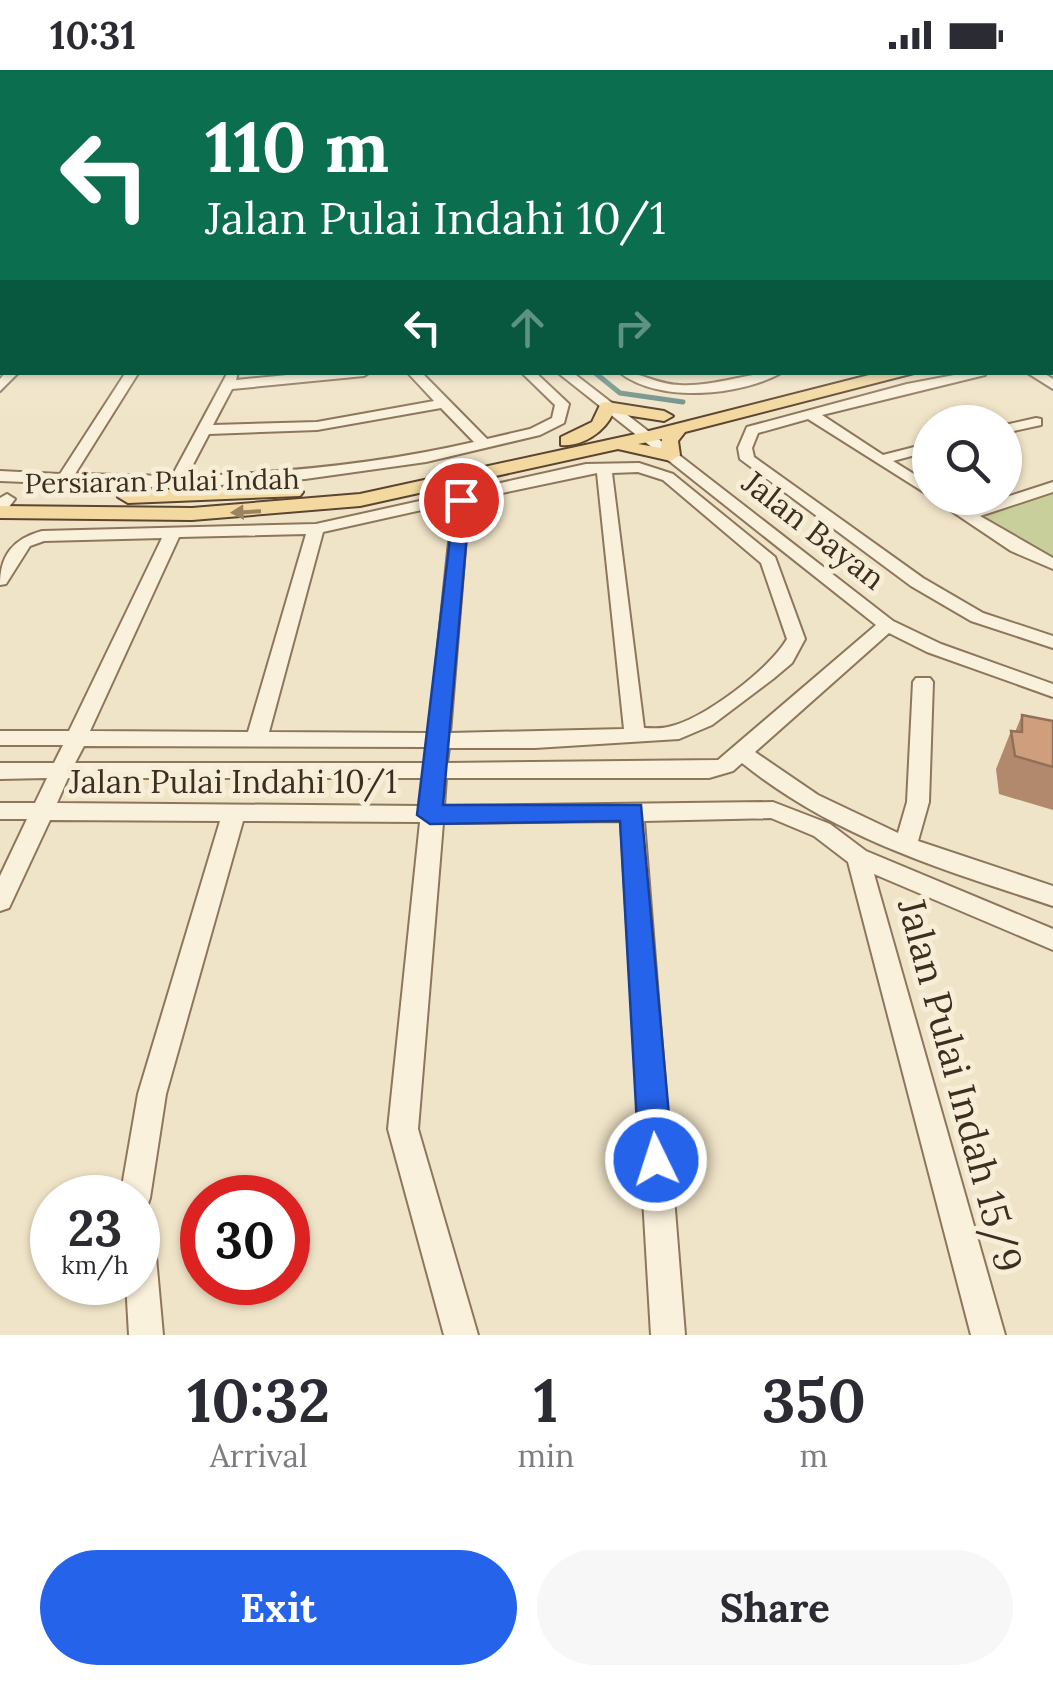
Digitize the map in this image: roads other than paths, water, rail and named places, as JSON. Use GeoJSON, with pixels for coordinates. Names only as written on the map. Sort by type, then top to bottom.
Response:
{"type":"FeatureCollection","features":[{"type":"Feature","properties":{"kind":"main road","name":"Persiaran Pulai Indah"},"geometry":{"type":"LineString","coordinates":[[2,504],[192,514],[306,506],[442,486],[824,375]]}},
{"type":"Feature","properties":{"kind":"main road","name":"Persiaran Pulai Indah"},"geometry":{"type":"LineString","coordinates":[[672,422],[894,375]]}},
{"type":"Feature","properties":{"kind":"main road"},"geometry":{"type":"LineString","coordinates":[[607,407],[672,422],[672,456],[632,448],[575,446],[599,424],[607,407]]}},
{"type":"Feature","properties":{"kind":"street"},"geometry":{"type":"LineString","coordinates":[[64,479],[131,375]]}},
{"type":"Feature","properties":{"kind":"street"},"geometry":{"type":"LineString","coordinates":[[176,483],[231,378],[298,375]]}},
{"type":"Feature","properties":{"kind":"street"},"geometry":{"type":"LineString","coordinates":[[416,375],[484,444]]}},
{"type":"Feature","properties":{"kind":"street"},"geometry":{"type":"LineString","coordinates":[[0,476],[176,483],[336,475],[554,425],[563,414],[562,404],[529,375]]}},
{"type":"Feature","properties":{"kind":"street","name":"Jalan Bayan"},"geometry":{"type":"LineString","coordinates":[[568,375],[887,625],[934,648],[1053,691]]}},
{"type":"Feature","properties":{"kind":"street"},"geometry":{"type":"LineString","coordinates":[[633,375],[668,388],[696,389],[747,376]]}},
{"type":"Feature","properties":{"kind":"street"},"geometry":{"type":"LineString","coordinates":[[978,375],[752,430],[745,448],[747,460],[917,582],[978,618],[1053,642]]}},
{"type":"Feature","properties":{"kind":"street"},"geometry":{"type":"LineString","coordinates":[[204,430],[317,426],[444,403]]}},
{"type":"Feature","properties":{"kind":"street"},"geometry":{"type":"LineString","coordinates":[[810,414],[912,480]]}},
{"type":"Feature","properties":{"kind":"street"},"geometry":{"type":"LineString","coordinates":[[1022,425],[1036,422]]}},
{"type":"Feature","properties":{"kind":"street"},"geometry":{"type":"LineString","coordinates":[[880,460],[912,452]]}},
{"type":"Feature","properties":{"kind":"street"},"geometry":{"type":"LineString","coordinates":[[604,467],[635,736]]}},
{"type":"Feature","properties":{"kind":"street"},"geometry":{"type":"LineString","coordinates":[[0,580],[24,543],[42,536],[316,529],[604,467],[640,467],[668,477],[769,561],[796,639],[785,659],[752,685],[706,720],[672,734],[440,740],[0,738]]}},
{"type":"Feature","properties":{"kind":"street"},"geometry":{"type":"LineString","coordinates":[[1022,497],[1053,487]]}},
{"type":"Feature","properties":{"kind":"street"},"geometry":{"type":"LineString","coordinates":[[461,500],[403,1129],[461,1335]]}},
{"type":"Feature","properties":{"kind":"street"},"geometry":{"type":"LineString","coordinates":[[968,515],[1053,564]]}},
{"type":"Feature","properties":{"kind":"street"},"geometry":{"type":"LineString","coordinates":[[257,738],[316,529]]}},
{"type":"Feature","properties":{"kind":"street"},"geometry":{"type":"LineString","coordinates":[[0,902],[172,534]]}},
{"type":"Feature","properties":{"kind":"street"},"geometry":{"type":"LineString","coordinates":[[0,771],[709,770],[725,766],[887,625]]}},
{"type":"Feature","properties":{"kind":"street"},"geometry":{"type":"LineString","coordinates":[[906,848],[918,802],[924,682]]}},
{"type":"Feature","properties":{"kind":"street"},"geometry":{"type":"LineString","coordinates":[[740,752],[780,781],[906,848],[1053,896]]}},
{"type":"Feature","properties":{"kind":"street","name":"Jalan Pulai Indahi 10/1"},"geometry":{"type":"LineString","coordinates":[[0,812],[430,815],[773,810],[822,830],[858,857],[1053,940]]}},
{"type":"Feature","properties":{"kind":"street"},"geometry":{"type":"LineString","coordinates":[[632,812],[668,1335]]}},
{"type":"Feature","properties":{"kind":"street"},"geometry":{"type":"LineString","coordinates":[[138,1175],[152,1094],[232,815]]}},
{"type":"Feature","properties":{"kind":"street","name":"Jalan Pulai Indah 15/9"},"geometry":{"type":"LineString","coordinates":[[858,857],[988,1335]]}},
{"type":"Feature","properties":{"kind":"street"},"geometry":{"type":"LineString","coordinates":[[144,1305],[146,1335]]}},
{"type":"Feature","properties":{"kind":"waterway"},"geometry":{"type":"LineString","coordinates":[[598,375],[620,393],[683,402]]}}]}
